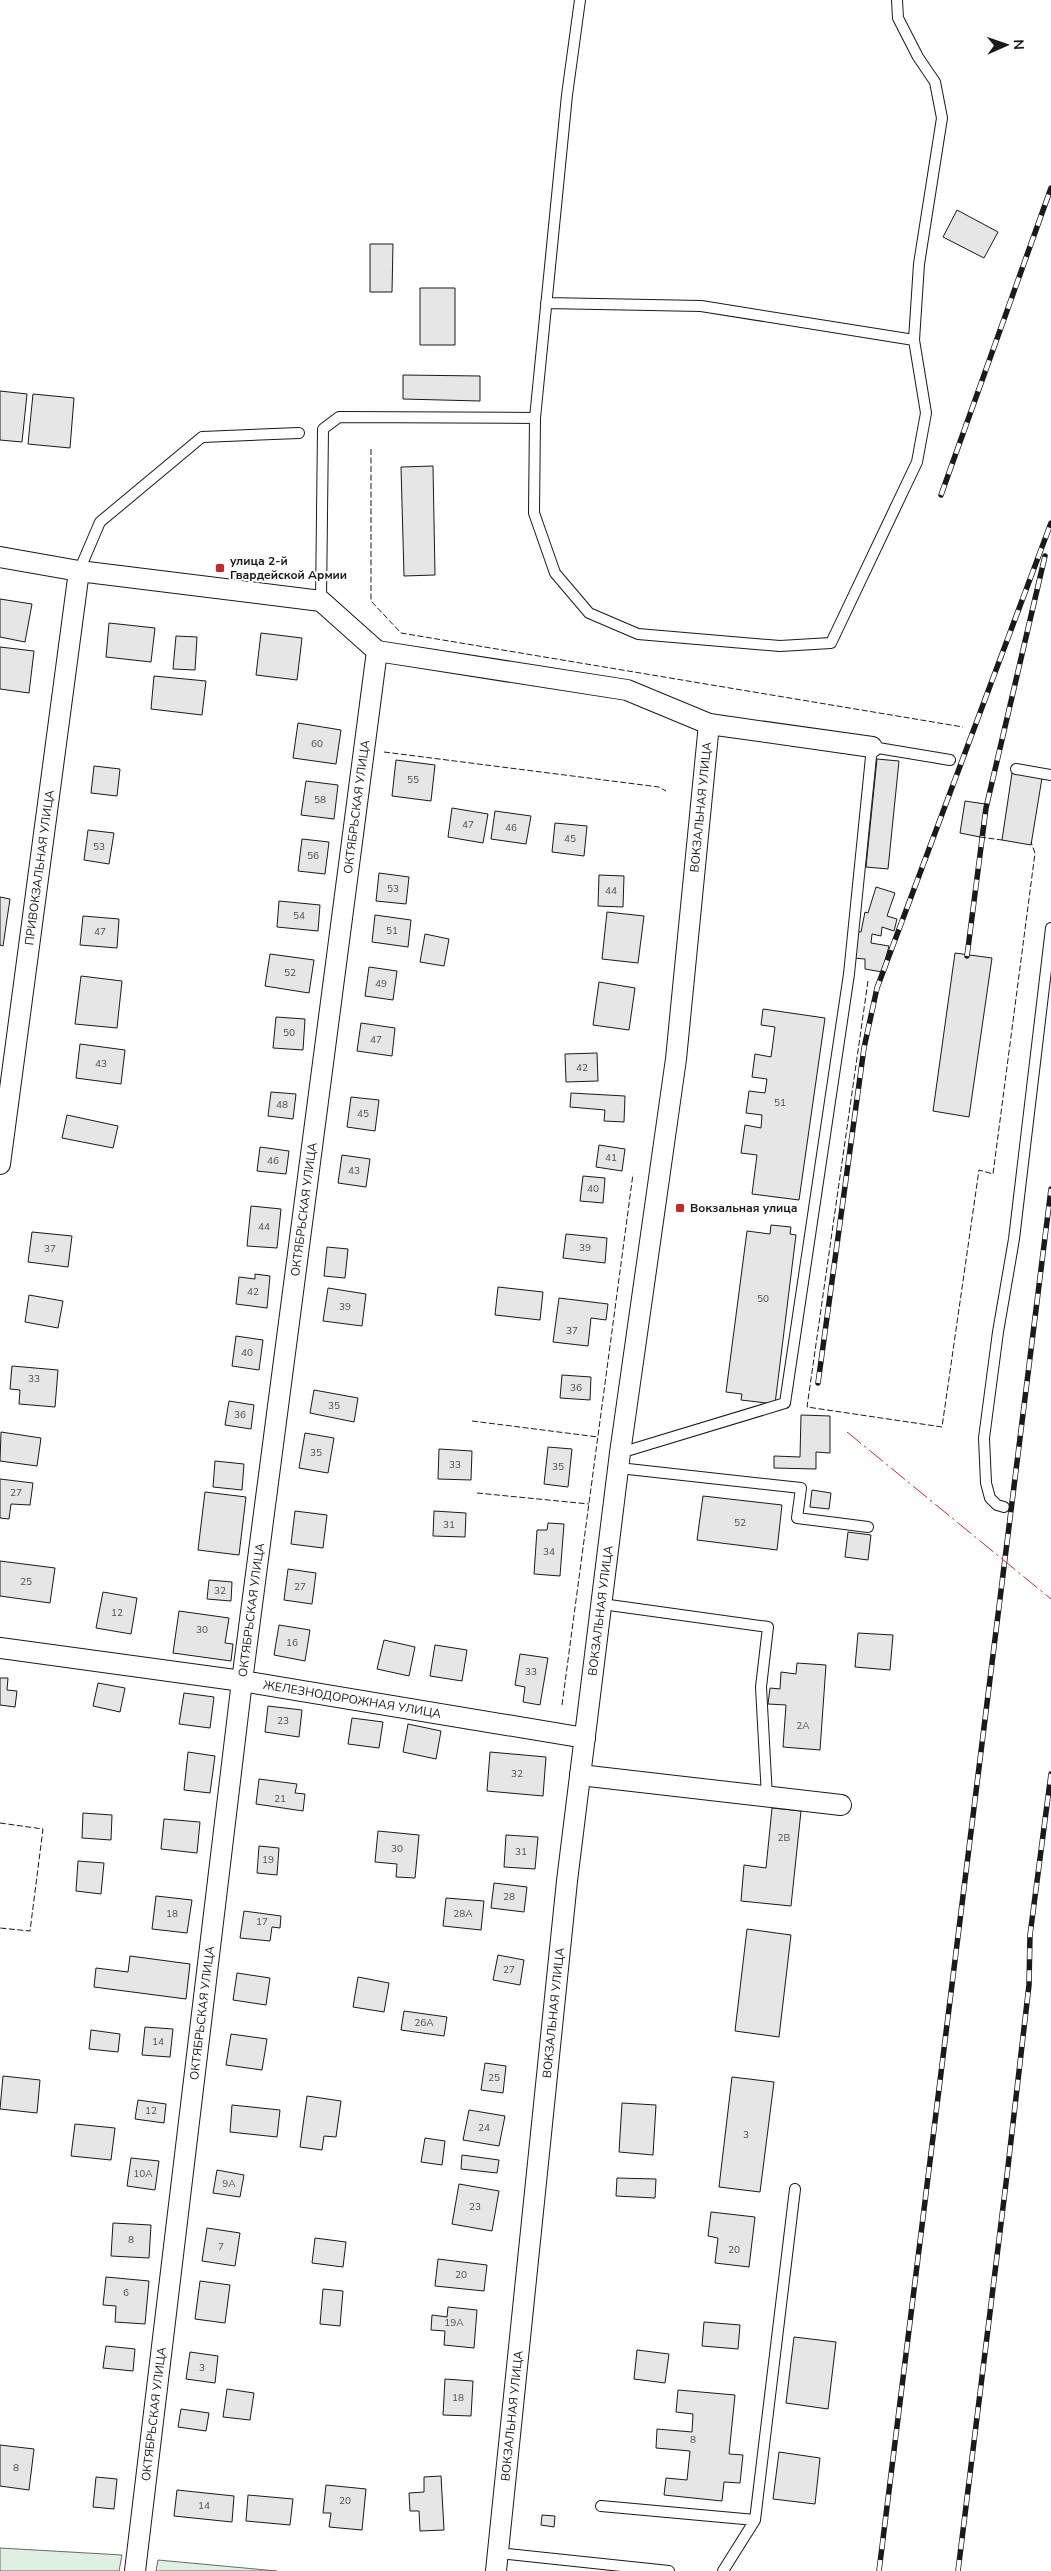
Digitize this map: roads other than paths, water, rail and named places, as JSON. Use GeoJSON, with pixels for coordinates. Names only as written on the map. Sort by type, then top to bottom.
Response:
{"type":"FeatureCollection","features":[{"type":"Feature","properties":{"kind":"street"},"geometry":{"type":"LineString","coordinates":[[0,557],[79,571],[321,601],[377,651]]}},
{"type":"Feature","properties":{"kind":"street","name":"ПРИВОКЗАЛЬНАЯ УЛИЦА"},"geometry":{"type":"LineString","coordinates":[[0,1164],[79,571]]}},
{"type":"Feature","properties":{"kind":"street","name":"ВОКЗАЛЬНАЯ УЛИЦА"},"geometry":{"type":"LineString","coordinates":[[377,651],[627,690],[709,724],[676,1059],[620,1460],[566,1891],[497,2562]]}},
{"type":"Feature","properties":{"kind":"street","name":"ОКТЯБРЬСКАЯ УЛИЦА"},"geometry":{"type":"LineString","coordinates":[[135,2571],[242,1681],[377,651]]}},
{"type":"Feature","properties":{"kind":"street"},"geometry":{"type":"LineString","coordinates":[[709,724],[872,747]]}},
{"type":"Feature","properties":{"kind":"street","name":"ЖЕЛЕЗНОДОРОЖНАЯ УЛИЦА"},"geometry":{"type":"LineString","coordinates":[[0,1648],[242,1681],[585,1738]]}},
{"type":"Feature","properties":{"kind":"street"},"geometry":{"type":"LineString","coordinates":[[580,1775],[841,1806]]}},
{"type":"Feature","properties":{"kind":"lane"},"geometry":{"type":"LineString","coordinates":[[580,0],[567,95],[535,418],[534,513],[555,573],[588,613],[638,634],[780,646],[830,643],[917,462],[926,413],[914,340],[919,264],[942,118],[935,82],[918,57],[898,18],[897,0]]}},
{"type":"Feature","properties":{"kind":"lane"},"geometry":{"type":"LineString","coordinates":[[546,304],[701,306],[914,340]]}},
{"type":"Feature","properties":{"kind":"lane"},"geometry":{"type":"LineString","coordinates":[[321,601],[323,428],[339,417],[535,418]]}},
{"type":"Feature","properties":{"kind":"lane"},"geometry":{"type":"LineString","coordinates":[[79,571],[100,522],[202,437],[299,434]]}},
{"type":"Feature","properties":{"kind":"lane"},"geometry":{"type":"LineString","coordinates":[[620,1460],[786,1403],[849,974],[872,747],[950,760]]}},
{"type":"Feature","properties":{"kind":"lane"},"geometry":{"type":"LineString","coordinates":[[1016,769],[1051,774]]}},
{"type":"Feature","properties":{"kind":"lane"},"geometry":{"type":"LineString","coordinates":[[1004,1507],[997,1505],[990,1498],[986,1483],[984,1438],[998,1332],[1014,1239],[1051,928]]}},
{"type":"Feature","properties":{"kind":"lane"},"geometry":{"type":"LineString","coordinates":[[620,1460],[801,1488],[797,1518],[868,1527]]}},
{"type":"Feature","properties":{"kind":"lane"},"geometry":{"type":"LineString","coordinates":[[602,1604],[768,1628],[761,1687],[767,1797]]}},
{"type":"Feature","properties":{"kind":"lane"},"geometry":{"type":"LineString","coordinates":[[723,2571],[755,2520],[795,2189]]}},
{"type":"Feature","properties":{"kind":"lane"},"geometry":{"type":"LineString","coordinates":[[601,2506],[755,2520]]}},
{"type":"Feature","properties":{"kind":"lane"},"geometry":{"type":"LineString","coordinates":[[497,2562],[669,2571]]}},
{"type":"Feature","properties":{"kind":"railway"},"geometry":{"type":"LineString","coordinates":[[941,495],[1051,188]]}},
{"type":"Feature","properties":{"kind":"railway"},"geometry":{"type":"LineString","coordinates":[[818,1383],[864,1048],[877,988],[1051,523]]}},
{"type":"Feature","properties":{"kind":"railway"},"geometry":{"type":"LineString","coordinates":[[967,956],[986,808],[1045,556]]}},
{"type":"Feature","properties":{"kind":"railway"},"geometry":{"type":"LineString","coordinates":[[879,2571],[1051,1189]]}},
{"type":"Feature","properties":{"kind":"railway"},"geometry":{"type":"LineString","coordinates":[[958,2571],[1007,2175],[1029,1985],[1030,1935],[1051,1774]]}},
{"type":"Feature","properties":{"kind":"place","name":"улица 2-й Гвардейской Армии"},"geometry":{"type":"Point","coordinates":[220,568]}},
{"type":"Feature","properties":{"kind":"place","name":"Вокзальная улица"},"geometry":{"type":"Point","coordinates":[680,1208]}}]}
